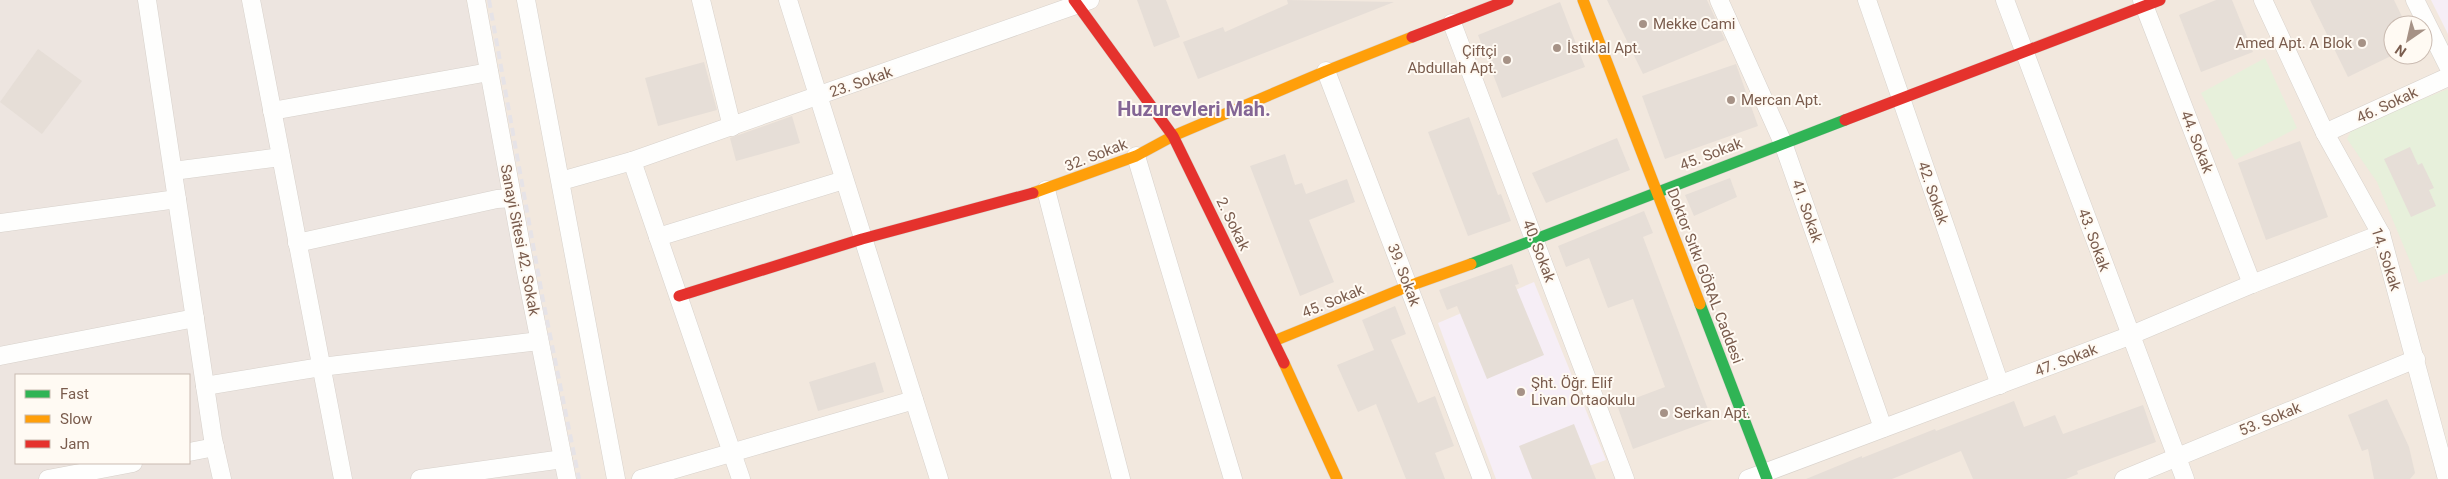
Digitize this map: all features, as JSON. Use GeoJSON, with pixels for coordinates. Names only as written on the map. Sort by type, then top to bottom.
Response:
{"type":"FeatureCollection","features":[{"type":"Feature","properties":{"kind":"street"},"geometry":{"type":"LineString","coordinates":[[147,0],[205,386],[222,479]]}},
{"type":"Feature","properties":{"kind":"street"},"geometry":{"type":"LineString","coordinates":[[252,0],[343,479]]}},
{"type":"Feature","properties":{"kind":"street","name":"Sanayi Sitesi 42. Sokak"},"geometry":{"type":"LineString","coordinates":[[476,0],[539,341],[567,479]]}},
{"type":"Feature","properties":{"kind":"street"},"geometry":{"type":"LineString","coordinates":[[526,0],[562,181],[616,479]]}},
{"type":"Feature","properties":{"kind":"street"},"geometry":{"type":"LineString","coordinates":[[701,0],[732,126]]}},
{"type":"Feature","properties":{"kind":"street"},"geometry":{"type":"LineString","coordinates":[[788,0],[938,479]]}},
{"type":"Feature","properties":{"kind":"street","name":"32. Sokak"},"geometry":{"type":"LineString","coordinates":[[679,296],[862,239],[1046,190],[1136,156],[1173,136],[1326,71],[1508,0]]}},
{"type":"Feature","properties":{"kind":"street","name":"Doktor Sıtkı GÖRAL Caddesi"},"geometry":{"type":"LineString","coordinates":[[1583,0],[1657,191],[1759,477]]}},
{"type":"Feature","properties":{"kind":"street","name":"41. Sokak"},"geometry":{"type":"LineString","coordinates":[[1719,0],[1783,143],[1883,428]]}},
{"type":"Feature","properties":{"kind":"street","name":"42. Sokak"},"geometry":{"type":"LineString","coordinates":[[1867,0],[2000,385]]}},
{"type":"Feature","properties":{"kind":"street","name":"43. Sokak"},"geometry":{"type":"LineString","coordinates":[[2005,0],[2184,479]]}},
{"type":"Feature","properties":{"kind":"street","name":"14. Sokak"},"geometry":{"type":"LineString","coordinates":[[2262,0],[2325,133],[2381,234],[2448,479]]}},
{"type":"Feature","properties":{"kind":"street"},"geometry":{"type":"LineString","coordinates":[[2415,0],[2448,66]]}},
{"type":"Feature","properties":{"kind":"street","name":"23. Sokak"},"geometry":{"type":"LineString","coordinates":[[562,181],[632,161],[818,97],[1080,2]]}},
{"type":"Feature","properties":{"kind":"street","name":"2. Sokak"},"geometry":{"type":"LineString","coordinates":[[1080,2],[1173,136],[1274,342],[1337,479]]}},
{"type":"Feature","properties":{"kind":"street","name":"45. Sokak"},"geometry":{"type":"LineString","coordinates":[[1274,342],[1409,286],[1535,241],[1657,191],[2024,52],[2149,2]]}},
{"type":"Feature","properties":{"kind":"street","name":"44. Sokak"},"geometry":{"type":"LineString","coordinates":[[2149,2],[2252,284]]}},
{"type":"Feature","properties":{"kind":"street","name":"40. Sokak"},"geometry":{"type":"LineString","coordinates":[[1452,23],[1625,479]]}},
{"type":"Feature","properties":{"kind":"street","name":"39. Sokak"},"geometry":{"type":"LineString","coordinates":[[1326,71],[1482,479]]}},
{"type":"Feature","properties":{"kind":"street"},"geometry":{"type":"LineString","coordinates":[[272,111],[489,72]]}},
{"type":"Feature","properties":{"kind":"street","name":"46. Sokak"},"geometry":{"type":"LineString","coordinates":[[2325,133],[2448,77]]}},
{"type":"Feature","properties":{"kind":"street"},"geometry":{"type":"LineString","coordinates":[[1136,156],[1234,479]]}},
{"type":"Feature","properties":{"kind":"street"},"geometry":{"type":"LineString","coordinates":[[173,171],[281,157]]}},
{"type":"Feature","properties":{"kind":"street"},"geometry":{"type":"LineString","coordinates":[[632,161],[741,479]]}},
{"type":"Feature","properties":{"kind":"street"},"geometry":{"type":"LineString","coordinates":[[658,237],[844,180]]}},
{"type":"Feature","properties":{"kind":"street"},"geometry":{"type":"LineString","coordinates":[[1046,190],[1121,479]]}},
{"type":"Feature","properties":{"kind":"street"},"geometry":{"type":"LineString","coordinates":[[298,243],[497,199],[512,198]]}},
{"type":"Feature","properties":{"kind":"street"},"geometry":{"type":"LineString","coordinates":[[0,223],[177,199]]}},
{"type":"Feature","properties":{"kind":"street","name":"47. Sokak"},"geometry":{"type":"LineString","coordinates":[[1759,477],[1883,428],[2129,336],[2252,284],[2381,234]]}},
{"type":"Feature","properties":{"kind":"street"},"geometry":{"type":"LineString","coordinates":[[0,356],[195,318]]}},
{"type":"Feature","properties":{"kind":"street"},"geometry":{"type":"LineString","coordinates":[[205,386],[321,366],[539,341]]}},
{"type":"Feature","properties":{"kind":"street","name":"53. Sokak"},"geometry":{"type":"LineString","coordinates":[[2124,479],[2416,359]]}},
{"type":"Feature","properties":{"kind":"street"},"geometry":{"type":"LineString","coordinates":[[641,479],[914,400]]}},
{"type":"Feature","properties":{"kind":"street"},"geometry":{"type":"LineString","coordinates":[[190,452],[215,447]]}},
{"type":"Feature","properties":{"kind":"street"},"geometry":{"type":"LineString","coordinates":[[420,479],[563,459]]}},
{"type":"Feature","properties":{"kind":"street"},"geometry":{"type":"LineString","coordinates":[[48,479],[128,464]]}},
{"type":"Feature","properties":{"kind":"shaded area"},"geometry":{"type":"Polygon","coordinates":[[[0,0],[2448,0],[2448,479],[0,479],[0,0]]]}},
{"type":"Feature","properties":{"kind":"shaded area"},"geometry":{"type":"Polygon","coordinates":[[[0,0],[466,0],[560,479],[0,479],[0,0]]]}},
{"type":"Feature","properties":{"kind":"shaded area"},"geometry":{"type":"Polygon","coordinates":[[[2431,0],[2448,0],[2448,34],[2431,0]]]}},
{"type":"Feature","properties":{"kind":"shaded area","name":"Şht. Öğr. Elif Livan Ortaokulu"},"geometry":{"type":"Polygon","coordinates":[[[1534,282],[1606,460],[1552,479],[1496,479],[1438,323],[1534,282]]]}},
{"type":"Feature","properties":{"kind":"green space"},"geometry":{"type":"Polygon","coordinates":[[[2265,58],[2297,128],[2235,160],[2201,93],[2265,58]]]}},
{"type":"Feature","properties":{"kind":"green space"},"geometry":{"type":"Polygon","coordinates":[[[2448,89],[2448,273],[2419,283],[2377,182],[2347,139],[2353,127],[2448,89]]]}},
{"type":"Feature","properties":{"kind":"building"},"geometry":{"type":"Polygon","coordinates":[[[1137,0],[1166,0],[1180,37],[1154,47],[1137,0]]]}},
{"type":"Feature","properties":{"kind":"building"},"geometry":{"type":"Polygon","coordinates":[[[1287,0],[1394,2],[1198,79],[1183,42],[1223,27],[1225,32],[1288,4],[1287,0]]]}},
{"type":"Feature","properties":{"kind":"building"},"geometry":{"type":"Polygon","coordinates":[[[1607,0],[1707,0],[1725,40],[1643,74],[1607,0]]]}},
{"type":"Feature","properties":{"kind":"building"},"geometry":{"type":"Polygon","coordinates":[[[2216,0],[2232,0],[2253,52],[2201,72],[2179,15],[2216,0]]]}},
{"type":"Feature","properties":{"kind":"building","name":"Amed Apt. A Blok"},"geometry":{"type":"Polygon","coordinates":[[[2310,0],[2394,0],[2401,15],[2383,15],[2383,60],[2348,77],[2310,0]]]}},
{"type":"Feature","properties":{"kind":"building"},"geometry":{"type":"Polygon","coordinates":[[[1560,2],[1585,67],[1502,98],[1478,35],[1560,2]]]}},
{"type":"Feature","properties":{"kind":"building"},"geometry":{"type":"Polygon","coordinates":[[[38,49],[82,81],[42,134],[0,102],[38,49]]]}},
{"type":"Feature","properties":{"kind":"building"},"geometry":{"type":"Polygon","coordinates":[[[704,62],[717,110],[658,126],[645,78],[704,62]]]}},
{"type":"Feature","properties":{"kind":"building"},"geometry":{"type":"Polygon","coordinates":[[[1736,64],[1758,126],[1665,159],[1642,96],[1736,64]]]}},
{"type":"Feature","properties":{"kind":"building"},"geometry":{"type":"Polygon","coordinates":[[[792,116],[800,143],[736,161],[730,138],[792,116]]]}},
{"type":"Feature","properties":{"kind":"building"},"geometry":{"type":"Polygon","coordinates":[[[1469,117],[1498,195],[1501,194],[1511,221],[1468,236],[1428,132],[1469,117]]]}},
{"type":"Feature","properties":{"kind":"building"},"geometry":{"type":"Polygon","coordinates":[[[1617,138],[1630,170],[1546,203],[1532,173],[1617,138]]]}},
{"type":"Feature","properties":{"kind":"building"},"geometry":{"type":"Polygon","coordinates":[[[2300,141],[2328,217],[2266,240],[2238,163],[2300,141]]]}},
{"type":"Feature","properties":{"kind":"building"},"geometry":{"type":"Polygon","coordinates":[[[2410,147],[2418,165],[2422,163],[2434,188],[2429,190],[2436,206],[2411,217],[2384,159],[2410,147]]]}},
{"type":"Feature","properties":{"kind":"building"},"geometry":{"type":"Polygon","coordinates":[[[1285,154],[1295,185],[1302,183],[1306,194],[1347,179],[1355,202],[1309,220],[1334,282],[1300,296],[1250,166],[1285,154]]]}},
{"type":"Feature","properties":{"kind":"building"},"geometry":{"type":"Polygon","coordinates":[[[1730,178],[1737,197],[1694,216],[1685,195],[1730,178]]]}},
{"type":"Feature","properties":{"kind":"building"},"geometry":{"type":"Polygon","coordinates":[[[1644,211],[1653,233],[1643,237],[1712,420],[1633,449],[1617,405],[1665,387],[1633,299],[1608,308],[1589,258],[1566,267],[1558,246],[1644,211]]]}},
{"type":"Feature","properties":{"kind":"building"},"geometry":{"type":"Polygon","coordinates":[[[1512,264],[1519,284],[1515,285],[1544,355],[1487,379],[1457,306],[1447,310],[1439,290],[1512,264]]]}},
{"type":"Feature","properties":{"kind":"building"},"geometry":{"type":"Polygon","coordinates":[[[1395,306],[1406,334],[1391,340],[1418,403],[1435,396],[1454,446],[1435,453],[1445,479],[1406,479],[1376,404],[1358,412],[1337,365],[1374,350],[1362,320],[1395,306]]]}},
{"type":"Feature","properties":{"kind":"building"},"geometry":{"type":"Polygon","coordinates":[[[875,362],[884,392],[818,411],[809,382],[875,362]]]}},
{"type":"Feature","properties":{"kind":"building"},"geometry":{"type":"Polygon","coordinates":[[[2387,399],[2409,447],[2415,473],[2410,479],[2374,479],[2368,449],[2362,451],[2348,415],[2387,399]]]}},
{"type":"Feature","properties":{"kind":"building"},"geometry":{"type":"Polygon","coordinates":[[[2014,401],[2024,427],[2055,415],[2063,434],[2143,405],[2156,442],[2077,471],[2078,474],[2066,479],[1973,479],[1961,451],[1892,479],[1806,479],[1862,456],[1862,458],[1935,429],[1936,431],[2014,401]]]}},
{"type":"Feature","properties":{"kind":"building"},"geometry":{"type":"Polygon","coordinates":[[[1574,424],[1596,479],[1532,479],[1519,446],[1574,424]]]}},
{"type":"Feature","properties":{"kind":"railway"},"geometry":{"type":"LineString","coordinates":[[489,0],[543,300],[579,479]]}},
{"type":"Feature","properties":{"kind":"traffic: fast"},"geometry":{"type":"LineString","coordinates":[[1471,264],[1845,120]]}},
{"type":"Feature","properties":{"kind":"traffic: fast"},"geometry":{"type":"LineString","coordinates":[[1700,304],[1767,479]]}},
{"type":"Feature","properties":{"kind":"traffic: slow"},"geometry":{"type":"LineString","coordinates":[[1583,0],[1700,304]]}},
{"type":"Feature","properties":{"kind":"traffic: slow"},"geometry":{"type":"LineString","coordinates":[[1033,193],[1136,156],[1173,136],[1412,37]]}},
{"type":"Feature","properties":{"kind":"traffic: slow"},"geometry":{"type":"LineString","coordinates":[[1274,341],[1409,286],[1471,264]]}},
{"type":"Feature","properties":{"kind":"traffic: slow"},"geometry":{"type":"LineString","coordinates":[[1284,363],[1337,479]]}},
{"type":"Feature","properties":{"kind":"traffic: jam"},"geometry":{"type":"LineString","coordinates":[[1074,0],[1173,136],[1284,363]]}},
{"type":"Feature","properties":{"kind":"traffic: jam"},"geometry":{"type":"LineString","coordinates":[[1412,37],[1508,0]]}},
{"type":"Feature","properties":{"kind":"traffic: jam"},"geometry":{"type":"LineString","coordinates":[[1845,120],[2160,0]]}},
{"type":"Feature","properties":{"kind":"traffic: jam"},"geometry":{"type":"LineString","coordinates":[[679,296],[862,239],[1033,193]]}},
{"type":"Feature","properties":{"kind":"place","name":"Mekke Cami"},"geometry":{"type":"Point","coordinates":[1643,24]}},
{"type":"Feature","properties":{"kind":"place","name":"Amed Apt. A Blok"},"geometry":{"type":"Point","coordinates":[2362,43]}},
{"type":"Feature","properties":{"kind":"place","name":"İstiklal Apt."},"geometry":{"type":"Point","coordinates":[1557,48]}},
{"type":"Feature","properties":{"kind":"place","name":"Çiftçi Abdullah Apt."},"geometry":{"type":"Point","coordinates":[1507,60]}},
{"type":"Feature","properties":{"kind":"place","name":"Mercan Apt."},"geometry":{"type":"Point","coordinates":[1731,100]}},
{"type":"Feature","properties":{"kind":"place","name":"Şht. Öğr. Elif Livan Ortaokulu"},"geometry":{"type":"Point","coordinates":[1521,392]}},
{"type":"Feature","properties":{"kind":"place","name":"Serkan Apt."},"geometry":{"type":"Point","coordinates":[1664,413]}},
{"type":"Feature","properties":{"kind":"district","name":"Huzurevleri Mah."},"geometry":{"type":"Point","coordinates":[1194,109]}}]}
